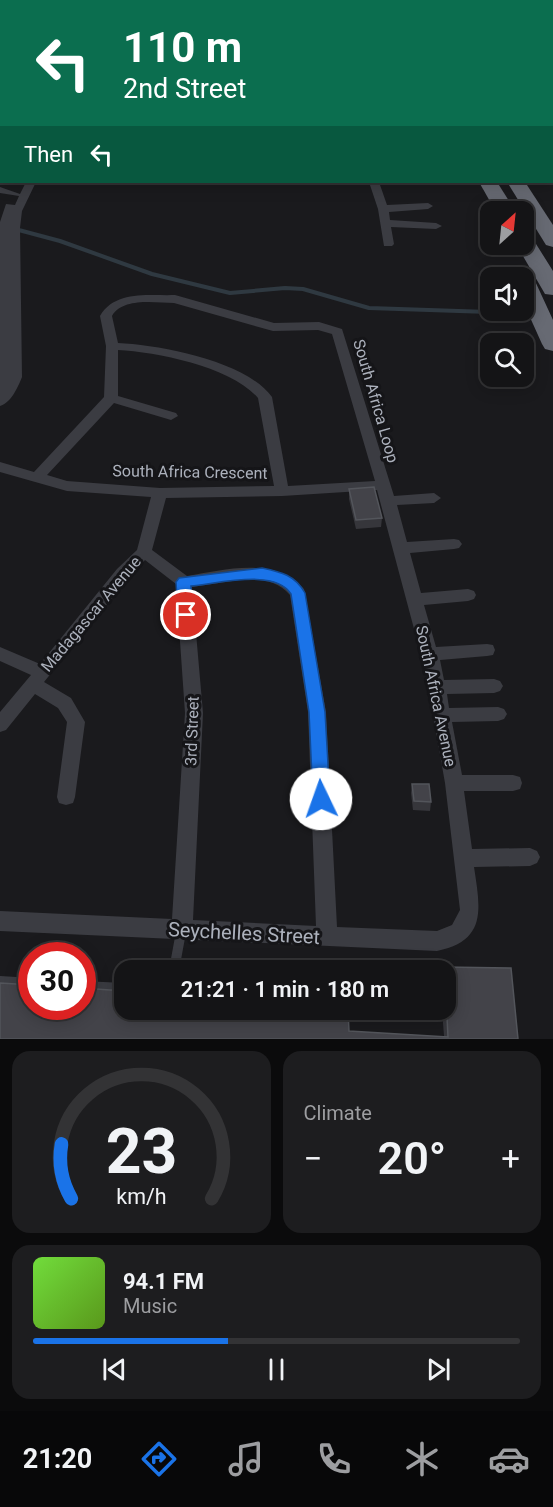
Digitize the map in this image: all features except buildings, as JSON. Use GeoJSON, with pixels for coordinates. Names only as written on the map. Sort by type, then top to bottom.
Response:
{"type":"FeatureCollection","features":[{"type":"Feature","properties":{"kind":"highway"},"geometry":{"type":"LineString","coordinates":[[477,183],[486,201]]}},
{"type":"Feature","properties":{"kind":"highway"},"geometry":{"type":"LineString","coordinates":[[489,183],[499,201]]}},
{"type":"Feature","properties":{"kind":"highway"},"geometry":{"type":"LineString","coordinates":[[517,183],[553,241]]}},
{"type":"Feature","properties":{"kind":"highway"},"geometry":{"type":"LineString","coordinates":[[529,183],[553,222]]}},
{"type":"Feature","properties":{"kind":"highway"},"geometry":{"type":"LineString","coordinates":[[533,255],[553,289]]}},
{"type":"Feature","properties":{"kind":"highway"},"geometry":{"type":"LineString","coordinates":[[534,303],[553,344]]}},
{"type":"Feature","properties":{"kind":"street"},"geometry":{"type":"LineString","coordinates":[[0,387],[3,360],[6,244],[15,194],[20,183]]}},
{"type":"Feature","properties":{"kind":"street"},"geometry":{"type":"LineString","coordinates":[[11,217],[30,183]]}},
{"type":"Feature","properties":{"kind":"street"},"geometry":{"type":"LineString","coordinates":[[374,183],[382,209],[388,244]]}},
{"type":"Feature","properties":{"kind":"street"},"geometry":{"type":"LineString","coordinates":[[0,190],[15,194]]}},
{"type":"Feature","properties":{"kind":"street"},"geometry":{"type":"LineString","coordinates":[[382,209],[428,206]]}},
{"type":"Feature","properties":{"kind":"street"},"geometry":{"type":"LineString","coordinates":[[384,223],[436,226]]}},
{"type":"Feature","properties":{"kind":"street"},"geometry":{"type":"LineString","coordinates":[[0,402],[8,393],[15,377],[6,244]]}},
{"type":"Feature","properties":{"kind":"street","name":"South Africa Loop"},"geometry":{"type":"LineString","coordinates":[[111,398],[112,346],[106,316],[108,311],[118,303],[146,298],[175,298],[273,327],[319,326],[334,329],[342,338],[385,493]]}},
{"type":"Feature","properties":{"kind":"street"},"geometry":{"type":"LineString","coordinates":[[112,346],[167,352],[241,378],[257,387],[265,397],[282,491]]}},
{"type":"Feature","properties":{"kind":"street"},"geometry":{"type":"LineString","coordinates":[[36,478],[111,398],[171,416]]}},
{"type":"Feature","properties":{"kind":"street","name":"South Africa Crescent"},"geometry":{"type":"LineString","coordinates":[[0,467],[67,486],[160,493],[282,491],[385,493],[434,498]]}},
{"type":"Feature","properties":{"kind":"street","name":"Madagascar Avenue"},"geometry":{"type":"LineString","coordinates":[[0,725],[123,573],[144,552],[160,493]]}},
{"type":"Feature","properties":{"kind":"street","name":"South Africa Avenue"},"geometry":{"type":"LineString","coordinates":[[385,493],[438,687],[454,783],[470,910]]}},
{"type":"Feature","properties":{"kind":"street"},"geometry":{"type":"LineString","coordinates":[[400,548],[454,544]]}},
{"type":"Feature","properties":{"kind":"street"},"geometry":{"type":"LineString","coordinates":[[144,552],[184,582],[262,573],[287,580],[298,593],[317,712],[327,937]]}},
{"type":"Feature","properties":{"kind":"street","name":"3rd Street"},"geometry":{"type":"LineString","coordinates":[[182,930],[194,713],[184,582]]}},
{"type":"Feature","properties":{"kind":"street"},"geometry":{"type":"LineString","coordinates":[[415,600],[468,595]]}},
{"type":"Feature","properties":{"kind":"street"},"geometry":{"type":"LineString","coordinates":[[430,654],[487,650]]}},
{"type":"Feature","properties":{"kind":"street"},"geometry":{"type":"LineString","coordinates":[[0,654],[37,678],[73,711],[76,722],[66,797]]}},
{"type":"Feature","properties":{"kind":"street"},"geometry":{"type":"LineString","coordinates":[[438,687],[494,686]]}},
{"type":"Feature","properties":{"kind":"street"},"geometry":{"type":"LineString","coordinates":[[443,715],[498,714]]}},
{"type":"Feature","properties":{"kind":"street"},"geometry":{"type":"LineString","coordinates":[[454,783],[513,783]]}},
{"type":"Feature","properties":{"kind":"street"},"geometry":{"type":"LineString","coordinates":[[463,858],[530,857]]}},
{"type":"Feature","properties":{"kind":"street","name":"Seychelles Street"},"geometry":{"type":"LineString","coordinates":[[0,921],[437,941],[451,939],[461,932],[468,923],[470,910]]}},
{"type":"Feature","properties":{"kind":"lane"},"geometry":{"type":"LineString","coordinates":[[176,960],[182,930]]}},
{"type":"Feature","properties":{"kind":"lane"},"geometry":{"type":"LineString","coordinates":[[0,981],[18,982]]}},
{"type":"Feature","properties":{"kind":"lane"},"geometry":{"type":"LineString","coordinates":[[96,987],[114,988]]}},
{"type":"Feature","properties":{"kind":"waterway"},"geometry":{"type":"LineString","coordinates":[[15,229],[60,241],[152,274],[230,293],[285,288],[303,289],[369,308],[480,312]]}},
{"type":"Feature","properties":{"kind":"route"},"geometry":{"type":"LineString","coordinates":[[186,615],[184,582],[262,573],[279,576],[293,585],[298,593],[317,712],[321,799]]}}]}
